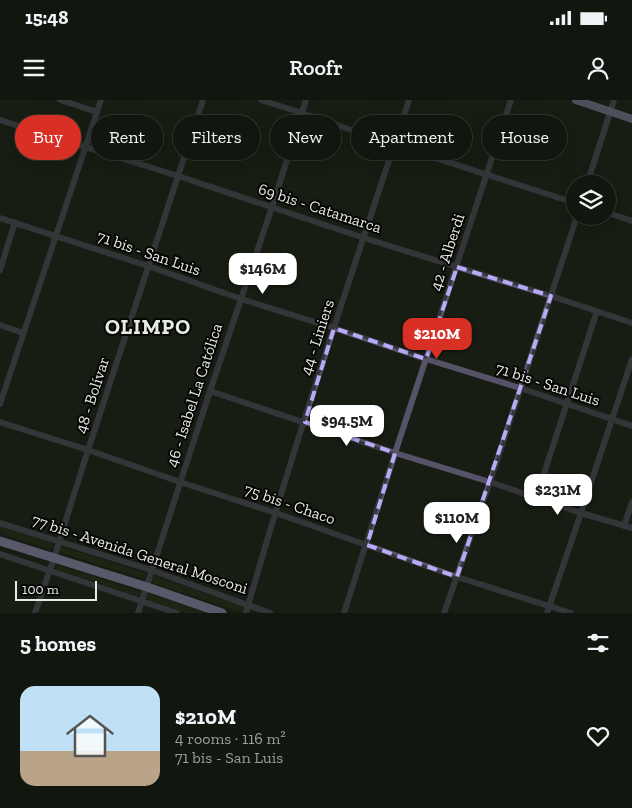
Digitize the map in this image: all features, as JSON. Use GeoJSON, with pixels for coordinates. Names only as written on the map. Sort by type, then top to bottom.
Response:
{"type":"FeatureCollection","features":[{"type":"Feature","properties":{"kind":"highway","name":"77 bis - Avenida General Mosconi"},"geometry":{"type":"LineString","coordinates":[[0,540],[222,613]]}},
{"type":"Feature","properties":{"kind":"main road"},"geometry":{"type":"LineString","coordinates":[[576,100],[632,119]]}},
{"type":"Feature","properties":{"kind":"street"},"geometry":{"type":"LineString","coordinates":[[60,100],[97,112]]}},
{"type":"Feature","properties":{"kind":"street"},"geometry":{"type":"LineString","coordinates":[[0,404],[101,100]]}},
{"type":"Feature","properties":{"kind":"street","name":"48 - Bolívar"},"geometry":{"type":"LineString","coordinates":[[35,613],[203,100]]}},
{"type":"Feature","properties":{"kind":"street"},"geometry":{"type":"LineString","coordinates":[[261,100],[351,130]]}},
{"type":"Feature","properties":{"kind":"street","name":"46 - Isabel La Católica"},"geometry":{"type":"LineString","coordinates":[[138,613],[306,100]]}},
{"type":"Feature","properties":{"kind":"street","name":"44 - Liniers"},"geometry":{"type":"LineString","coordinates":[[404,115],[409,100]]}},
{"type":"Feature","properties":{"kind":"street","name":"42 - Alberdi"},"geometry":{"type":"LineString","coordinates":[[344,613],[511,100]]}},
{"type":"Feature","properties":{"kind":"street"},"geometry":{"type":"LineString","coordinates":[[590,175],[614,100]]}},
{"type":"Feature","properties":{"kind":"street","name":"69 bis - Catamarca"},"geometry":{"type":"LineString","coordinates":[[0,120],[86,146],[364,238],[632,323]]}},
{"type":"Feature","properties":{"kind":"street","name":"44 - Liniers"},"geometry":{"type":"LineString","coordinates":[[246,613],[334,328],[389,160]]}},
{"type":"Feature","properties":{"kind":"street"},"geometry":{"type":"LineString","coordinates":[[443,160],[566,199]]}},
{"type":"Feature","properties":{"kind":"street"},"geometry":{"type":"LineString","coordinates":[[616,216],[632,221]]}},
{"type":"Feature","properties":{"kind":"street","name":"71 bis - San Luis"},"geometry":{"type":"LineString","coordinates":[[0,218],[426,360],[520,388],[632,426]]}},
{"type":"Feature","properties":{"kind":"street"},"geometry":{"type":"LineString","coordinates":[[0,270],[16,222]]}},
{"type":"Feature","properties":{"kind":"street"},"geometry":{"type":"LineString","coordinates":[[444,613],[490,482],[574,225]]}},
{"type":"Feature","properties":{"kind":"street"},"geometry":{"type":"LineString","coordinates":[[536,498],[597,311]]}},
{"type":"Feature","properties":{"kind":"street"},"geometry":{"type":"LineString","coordinates":[[0,325],[23,333]]}},
{"type":"Feature","properties":{"kind":"street"},"geometry":{"type":"LineString","coordinates":[[548,610],[632,359]]}},
{"type":"Feature","properties":{"kind":"street"},"geometry":{"type":"LineString","coordinates":[[210,391],[395,453],[632,528]]}},
{"type":"Feature","properties":{"kind":"street","name":"75 bis - Chaco"},"geometry":{"type":"LineString","coordinates":[[0,422],[276,513],[548,610],[571,613]]}},
{"type":"Feature","properties":{"kind":"street"},"geometry":{"type":"LineString","coordinates":[[624,526],[632,502]]}},
{"type":"Feature","properties":{"kind":"street","name":"77 bis - Avenida General Mosconi"},"geometry":{"type":"LineString","coordinates":[[0,523],[151,570],[270,613]]}},
{"type":"Feature","properties":{"kind":"street"},"geometry":{"type":"LineString","coordinates":[[10,544],[3,555],[177,613]]}},
{"type":"Feature","properties":{"kind":"highlighted area"},"geometry":{"type":"Polygon","coordinates":[[[457,267],[551,296],[457,577],[367,545],[395,453],[305,422],[334,328],[426,359],[457,267]]]}},
{"type":"Feature","properties":{"kind":"green space"},"geometry":{"type":"Polygon","coordinates":[[[0,526],[53,543],[51,550],[0,533],[0,526]]]}},
{"type":"Feature","properties":{"kind":"green space"},"geometry":{"type":"Polygon","coordinates":[[[60,546],[146,573],[144,579],[59,552],[60,546]]]}},
{"type":"Feature","properties":{"kind":"green space"},"geometry":{"type":"Polygon","coordinates":[[[55,564],[141,592],[139,596],[54,568],[55,564]]]}},
{"type":"Feature","properties":{"kind":"green space"},"geometry":{"type":"Polygon","coordinates":[[[154,576],[246,608],[244,613],[151,582],[154,576]]]}},
{"type":"Feature","properties":{"kind":"green space"},"geometry":{"type":"Polygon","coordinates":[[[148,593],[207,613],[188,613],[146,599],[148,593]]]}},
{"type":"Feature","properties":{"kind":"district","name":"OLIMPO"},"geometry":{"type":"Point","coordinates":[148,326]}}]}
